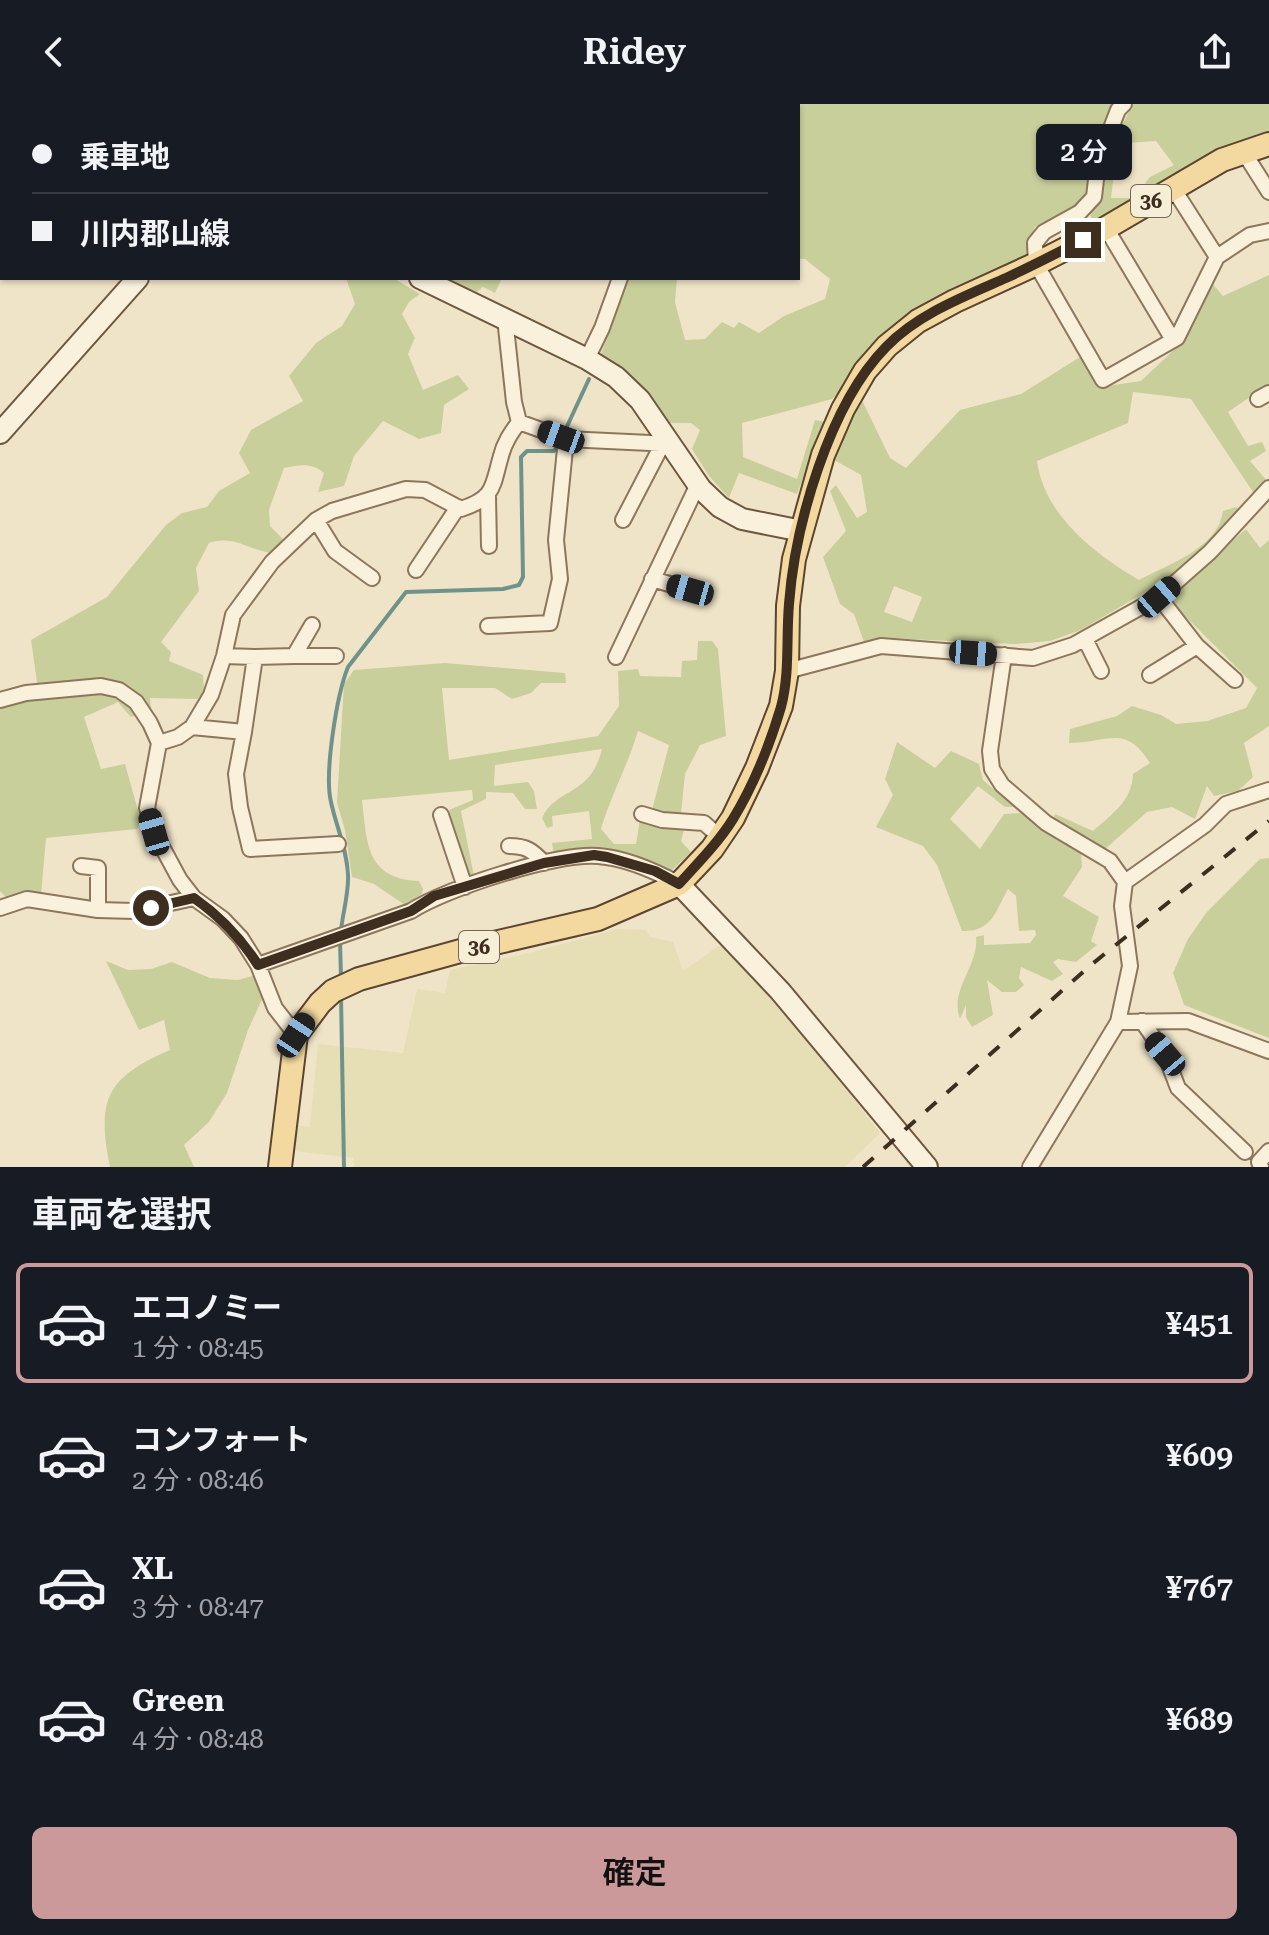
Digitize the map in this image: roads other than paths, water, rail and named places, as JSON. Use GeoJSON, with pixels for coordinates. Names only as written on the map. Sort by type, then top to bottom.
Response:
{"type":"FeatureCollection","features":[{"type":"Feature","properties":{"kind":"main road","name":"36"},"geometry":{"type":"LineString","coordinates":[[280,1167],[296,1035],[333,991],[359,979],[464,950],[598,919],[679,884],[720,837],[733,818],[757,768],[781,706],[787,671],[788,606],[794,559],[823,455],[843,409],[865,371],[887,346],[918,321],[942,307],[1106,228],[1243,151],[1269,144]]}},
{"type":"Feature","properties":{"kind":"street"},"geometry":{"type":"LineString","coordinates":[[1124,104],[1118,110],[1098,162],[1094,197],[1080,212],[1044,232],[1035,243],[1036,264],[1103,380],[1177,338],[1217,257],[1250,235],[1269,231]]}},
{"type":"Feature","properties":{"kind":"street"},"geometry":{"type":"LineString","coordinates":[[1243,151],[1269,192]]}},
{"type":"Feature","properties":{"kind":"street"},"geometry":{"type":"LineString","coordinates":[[1173,188],[1217,257]]}},
{"type":"Feature","properties":{"kind":"street"},"geometry":{"type":"LineString","coordinates":[[1106,228],[1173,340]]}},
{"type":"Feature","properties":{"kind":"street"},"geometry":{"type":"LineString","coordinates":[[0,433],[136,280]]}},
{"type":"Feature","properties":{"kind":"street"},"geometry":{"type":"LineString","coordinates":[[424,280],[587,359],[616,377],[640,400],[667,443],[720,507],[742,519],[802,531]]}},
{"type":"Feature","properties":{"kind":"street"},"geometry":{"type":"LineString","coordinates":[[587,359],[619,280]]}},
{"type":"Feature","properties":{"kind":"street"},"geometry":{"type":"LineString","coordinates":[[489,546],[488,497],[495,484],[501,453],[519,422],[505,318]]}},
{"type":"Feature","properties":{"kind":"street"},"geometry":{"type":"LineString","coordinates":[[519,422],[564,438],[667,443]]}},
{"type":"Feature","properties":{"kind":"street"},"geometry":{"type":"LineString","coordinates":[[488,626],[550,623],[560,579],[556,540],[564,438]]}},
{"type":"Feature","properties":{"kind":"street"},"geometry":{"type":"LineString","coordinates":[[623,520],[667,443]]}},
{"type":"Feature","properties":{"kind":"street"},"geometry":{"type":"LineString","coordinates":[[616,657],[698,484]]}},
{"type":"Feature","properties":{"kind":"street"},"geometry":{"type":"LineString","coordinates":[[787,671],[881,646],[1033,658],[1085,639],[1159,597],[1210,552],[1269,488]]}},
{"type":"Feature","properties":{"kind":"street"},"geometry":{"type":"LineString","coordinates":[[159,743],[178,737],[192,727],[211,695],[233,615],[272,562],[316,520],[332,511],[406,489],[425,490],[458,507],[476,504],[488,497]]}},
{"type":"Feature","properties":{"kind":"street"},"geometry":{"type":"LineString","coordinates":[[416,570],[458,507]]}},
{"type":"Feature","properties":{"kind":"street"},"geometry":{"type":"LineString","coordinates":[[316,520],[335,551],[372,578]]}},
{"type":"Feature","properties":{"kind":"street"},"geometry":{"type":"LineString","coordinates":[[652,579],[690,590]]}},
{"type":"Feature","properties":{"kind":"street"},"geometry":{"type":"LineString","coordinates":[[1159,597],[1197,646],[1235,680]]}},
{"type":"Feature","properties":{"kind":"street"},"geometry":{"type":"LineString","coordinates":[[294,656],[312,625]]}},
{"type":"Feature","properties":{"kind":"street"},"geometry":{"type":"LineString","coordinates":[[1085,639],[1101,671]]}},
{"type":"Feature","properties":{"kind":"street"},"geometry":{"type":"LineString","coordinates":[[1150,675],[1197,646]]}},
{"type":"Feature","properties":{"kind":"street"},"geometry":{"type":"LineString","coordinates":[[1004,655],[990,751],[992,769],[1002,785],[1046,823],[1110,861],[1125,882],[1122,906],[1130,966],[1118,1022],[1030,1167]]}},
{"type":"Feature","properties":{"kind":"street"},"geometry":{"type":"LineString","coordinates":[[224,656],[336,656]]}},
{"type":"Feature","properties":{"kind":"street"},"geometry":{"type":"LineString","coordinates":[[255,657],[236,774],[250,849],[338,844]]}},
{"type":"Feature","properties":{"kind":"street"},"geometry":{"type":"LineString","coordinates":[[0,700],[26,693],[101,686],[119,690],[136,702],[159,743],[147,808],[154,832],[180,880],[194,898],[223,919],[241,938],[258,965],[275,1008],[296,1035]]}},
{"type":"Feature","properties":{"kind":"street"},"geometry":{"type":"LineString","coordinates":[[192,727],[244,732]]}},
{"type":"Feature","properties":{"kind":"street"},"geometry":{"type":"LineString","coordinates":[[1125,882],[1205,825],[1226,804],[1269,790]]}},
{"type":"Feature","properties":{"kind":"street"},"geometry":{"type":"LineString","coordinates":[[642,814],[662,820],[704,823],[720,837]]}},
{"type":"Feature","properties":{"kind":"street"},"geometry":{"type":"LineString","coordinates":[[441,815],[465,887]]}},
{"type":"Feature","properties":{"kind":"street"},"geometry":{"type":"LineString","coordinates":[[509,846],[532,850],[544,863]]}},
{"type":"Feature","properties":{"kind":"street"},"geometry":{"type":"LineString","coordinates":[[258,965],[411,911],[434,896],[544,863],[594,855],[655,871],[679,884],[780,991],[927,1167]]}},
{"type":"Feature","properties":{"kind":"street"},"geometry":{"type":"LineString","coordinates":[[81,866],[98,868],[98,910]]}},
{"type":"Feature","properties":{"kind":"street"},"geometry":{"type":"LineString","coordinates":[[0,908],[27,899],[98,910],[134,911],[194,898]]}},
{"type":"Feature","properties":{"kind":"street"},"geometry":{"type":"LineString","coordinates":[[1142,1021],[1165,1054],[1178,1088],[1245,1152]]}},
{"type":"Feature","properties":{"kind":"street"},"geometry":{"type":"LineString","coordinates":[[1118,1022],[1188,1021],[1269,1051]]}},
{"type":"Feature","properties":{"kind":"street"},"geometry":{"type":"LineString","coordinates":[[1261,1167],[1259,1162],[1269,1151]]}},
{"type":"Feature","properties":{"kind":"waterway"},"geometry":{"type":"LineString","coordinates":[[563,435],[589,379]]}},
{"type":"Feature","properties":{"kind":"waterway"},"geometry":{"type":"LineString","coordinates":[[341,930],[348,875],[344,847],[331,802],[329,772],[336,714],[348,667],[406,592],[503,589],[519,585],[523,577],[521,457],[527,451],[554,451],[560,443]]}},
{"type":"Feature","properties":{"kind":"waterway"},"geometry":{"type":"LineString","coordinates":[[340,942],[341,977]]}},
{"type":"Feature","properties":{"kind":"waterway"},"geometry":{"type":"LineString","coordinates":[[341,996],[344,1167]]}},
{"type":"Feature","properties":{"kind":"railway"},"geometry":{"type":"LineString","coordinates":[[863,1167],[1091,965],[1269,821]]}}]}
